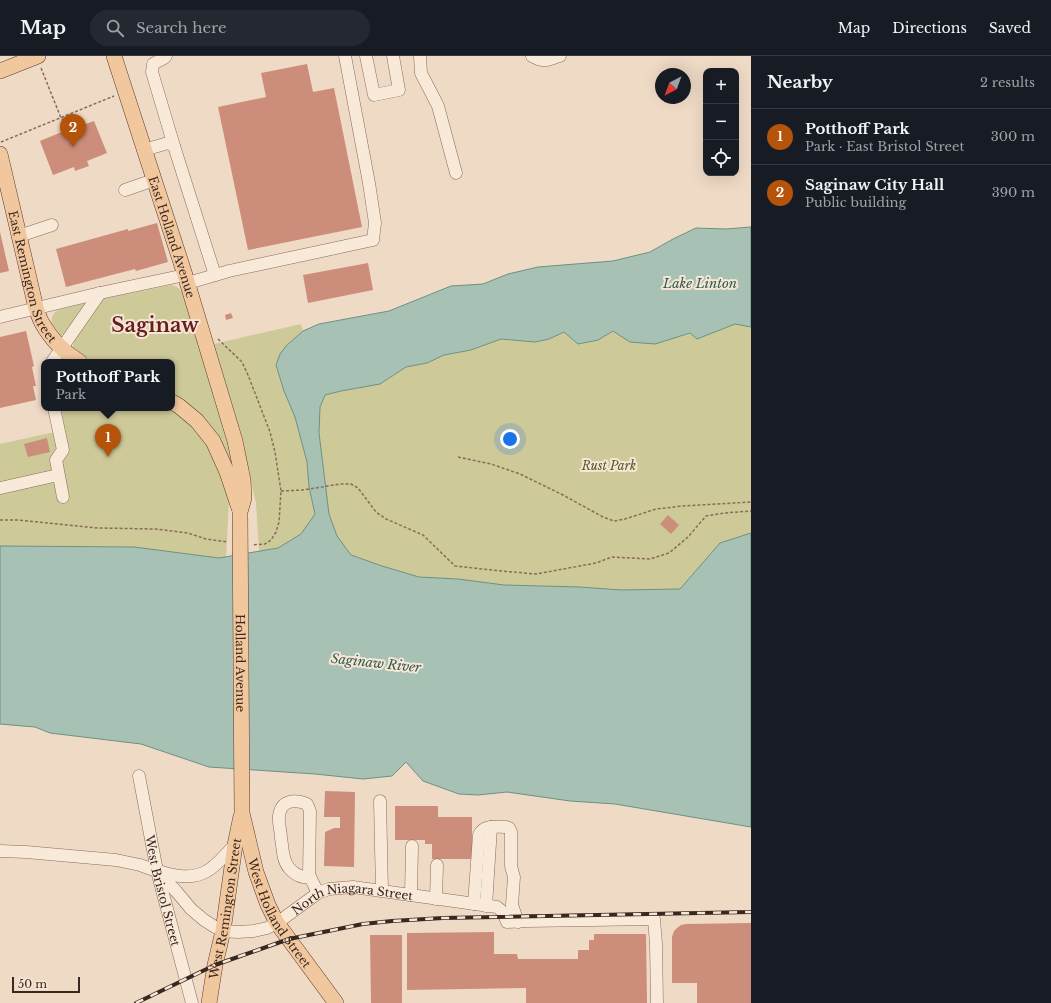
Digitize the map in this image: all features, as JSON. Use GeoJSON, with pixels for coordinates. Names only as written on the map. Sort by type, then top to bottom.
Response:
{"type":"FeatureCollection","features":[{"type":"Feature","properties":{"kind":"main road"},"geometry":{"type":"LineString","coordinates":[[0,72],[37,56]]}},
{"type":"Feature","properties":{"kind":"main road","name":"East Holland Avenue"},"geometry":{"type":"LineString","coordinates":[[114,56],[187,279],[235,441],[243,480],[244,498],[240,512]]}},
{"type":"Feature","properties":{"kind":"main road","name":"East Remington Street"},"geometry":{"type":"LineString","coordinates":[[0,154],[36,308],[42,323],[52,337],[75,359]]}},
{"type":"Feature","properties":{"kind":"main road"},"geometry":{"type":"LineString","coordinates":[[175,404],[197,421],[213,441],[227,472],[240,512]]}},
{"type":"Feature","properties":{"kind":"main road","name":"Holland Avenue"},"geometry":{"type":"LineString","coordinates":[[240,512],[242,813]]}},
{"type":"Feature","properties":{"kind":"main road","name":"West Remington Street"},"geometry":{"type":"LineString","coordinates":[[209,1003],[215,964],[223,931],[234,845],[242,813]]}},
{"type":"Feature","properties":{"kind":"main road","name":"West Holland Street"},"geometry":{"type":"LineString","coordinates":[[242,813],[256,872],[268,905],[277,923],[336,1003]]}},
{"type":"Feature","properties":{"kind":"street"},"geometry":{"type":"LineString","coordinates":[[166,56],[153,64],[152,72],[215,275]]}},
{"type":"Feature","properties":{"kind":"street"},"geometry":{"type":"LineString","coordinates":[[0,317],[100,294],[215,275],[373,240],[375,223],[369,183],[345,56]]}},
{"type":"Feature","properties":{"kind":"street"},"geometry":{"type":"LineString","coordinates":[[366,56],[374,94],[399,90],[393,56]]}},
{"type":"Feature","properties":{"kind":"street"},"geometry":{"type":"LineString","coordinates":[[420,56],[422,72],[438,106],[456,173]]}},
{"type":"Feature","properties":{"kind":"street"},"geometry":{"type":"LineString","coordinates":[[532,56],[538,60],[545,61],[560,56]]}},
{"type":"Feature","properties":{"kind":"street"},"geometry":{"type":"LineString","coordinates":[[144,150],[168,143],[174,146]]}},
{"type":"Feature","properties":{"kind":"street"},"geometry":{"type":"LineString","coordinates":[[125,190],[154,180]]}},
{"type":"Feature","properties":{"kind":"street"},"geometry":{"type":"LineString","coordinates":[[19,236],[52,225]]}},
{"type":"Feature","properties":{"kind":"street"},"geometry":{"type":"LineString","coordinates":[[54,359],[100,294]]}},
{"type":"Feature","properties":{"kind":"street"},"geometry":{"type":"LineString","coordinates":[[55,411],[64,450],[56,460],[63,497]]}},
{"type":"Feature","properties":{"kind":"street"},"geometry":{"type":"LineString","coordinates":[[1,488],[58,475]]}},
{"type":"Feature","properties":{"kind":"street","name":"West Bristol Street"},"geometry":{"type":"LineString","coordinates":[[139,776],[157,871],[192,1003]]}},
{"type":"Feature","properties":{"kind":"street"},"geometry":{"type":"LineString","coordinates":[[311,878],[300,877],[288,867],[284,860],[279,817],[281,808],[290,801],[300,801],[307,804],[310,811],[309,875],[311,878],[318,893]]}},
{"type":"Feature","properties":{"kind":"street"},"geometry":{"type":"LineString","coordinates":[[380,801],[382,892]]}},
{"type":"Feature","properties":{"kind":"street"},"geometry":{"type":"LineString","coordinates":[[486,906],[491,827]]}},
{"type":"Feature","properties":{"kind":"street"},"geometry":{"type":"LineString","coordinates":[[474,904],[479,834],[484,828],[509,828],[511,832],[511,866],[514,877],[512,905],[518,922],[654,919],[657,1003]]}},
{"type":"Feature","properties":{"kind":"street"},"geometry":{"type":"LineString","coordinates":[[157,871],[173,876],[188,877],[200,874],[215,866],[234,845]]}},
{"type":"Feature","properties":{"kind":"street"},"geometry":{"type":"LineString","coordinates":[[411,896],[412,846]]}},
{"type":"Feature","properties":{"kind":"street","name":"North Niagara Street"},"geometry":{"type":"LineString","coordinates":[[0,851],[116,860],[140,865],[157,871],[191,909],[204,920],[223,931],[254,931],[267,928],[277,923],[318,893],[328,889],[353,887],[497,908],[504,912],[507,922],[518,922]]}},
{"type":"Feature","properties":{"kind":"street"},"geometry":{"type":"LineString","coordinates":[[436,899],[437,865]]}},
{"type":"Feature","properties":{"kind":"path"},"geometry":{"type":"LineString","coordinates":[[37,56],[61,118],[67,123]]}},
{"type":"Feature","properties":{"kind":"path"},"geometry":{"type":"LineString","coordinates":[[0,142],[125,92]]}},
{"type":"Feature","properties":{"kind":"path"},"geometry":{"type":"LineString","coordinates":[[217,339],[242,362],[270,432],[275,452],[281,491],[279,522],[276,532],[271,540],[264,544],[250,545]]}},
{"type":"Feature","properties":{"kind":"path"},"geometry":{"type":"LineString","coordinates":[[458,457],[491,464],[520,474],[603,517],[614,521],[656,509],[751,502]]}},
{"type":"Feature","properties":{"kind":"path"},"geometry":{"type":"LineString","coordinates":[[281,491],[352,484],[358,488],[376,512],[386,519],[423,535],[455,566],[536,574],[596,563],[612,557],[650,559],[669,553],[688,537],[706,516],[751,511]]}},
{"type":"Feature","properties":{"kind":"path"},"geometry":{"type":"LineString","coordinates":[[0,520],[18,520],[98,528],[156,529],[188,533],[206,539],[234,543]]}},
{"type":"Feature","properties":{"kind":"green space"},"geometry":{"type":"Polygon","coordinates":[[[171,285],[180,290],[229,438],[237,481],[231,462],[217,436],[185,402],[175,396],[175,359],[89,359],[73,347],[74,339],[102,299],[171,285]]]}},
{"type":"Feature","properties":{"kind":"green space"},"geometry":{"type":"Polygon","coordinates":[[[86,303],[67,334],[61,335],[52,322],[52,316],[54,313],[58,310],[86,303]]]}},
{"type":"Feature","properties":{"kind":"green space","name":"Rust Park"},"geometry":{"type":"Polygon","coordinates":[[[735,323],[751,327],[751,533],[720,543],[680,589],[621,590],[580,587],[504,585],[458,579],[419,577],[351,555],[337,536],[329,514],[319,433],[320,407],[325,395],[380,384],[406,367],[427,363],[444,355],[471,350],[501,339],[535,342],[549,339],[564,332],[598,340],[613,331],[630,342],[720,330],[735,323]]]}},
{"type":"Feature","properties":{"kind":"green space"},"geometry":{"type":"Polygon","coordinates":[[[301,324],[303,331],[286,346],[276,365],[284,391],[295,417],[307,462],[309,487],[315,514],[301,534],[278,548],[259,551],[256,503],[235,417],[214,344],[301,324]]]}},
{"type":"Feature","properties":{"kind":"green space"},"geometry":{"type":"Polygon","coordinates":[[[175,410],[182,414],[214,452],[229,502],[226,557],[219,558],[134,547],[0,546],[0,444],[64,430],[60,411],[175,410]]]}},
{"type":"Feature","properties":{"kind":"water"},"geometry":{"type":"Polygon","coordinates":[[[751,227],[751,327],[735,324],[697,339],[690,333],[655,344],[630,342],[613,331],[598,340],[578,344],[564,332],[549,339],[535,342],[501,339],[471,350],[444,355],[427,363],[406,367],[380,384],[325,395],[320,407],[319,433],[329,514],[337,536],[351,555],[419,577],[458,579],[504,585],[580,587],[621,590],[680,589],[720,543],[751,533],[751,827],[615,804],[570,801],[507,792],[478,795],[459,794],[423,781],[406,762],[392,776],[363,779],[315,774],[209,767],[141,744],[50,733],[35,727],[0,724],[0,546],[134,547],[219,558],[278,548],[301,534],[315,514],[309,487],[307,462],[295,417],[284,391],[276,365],[280,354],[286,346],[303,331],[319,324],[389,311],[451,286],[483,284],[508,274],[538,267],[613,261],[650,252],[696,228],[726,229],[751,227]]]}},
{"type":"Feature","properties":{"kind":"building"},"geometry":{"type":"Polygon","coordinates":[[[307,64],[313,92],[334,88],[362,227],[248,250],[218,107],[266,97],[261,73],[307,64]]]}},
{"type":"Feature","properties":{"kind":"building"},"geometry":{"type":"Polygon","coordinates":[[[94,121],[107,153],[87,161],[89,166],[75,171],[74,167],[53,175],[40,141],[64,131],[63,126],[67,123],[72,124],[75,128],[94,121]]]}},
{"type":"Feature","properties":{"kind":"building"},"geometry":{"type":"Polygon","coordinates":[[[157,223],[168,262],[66,287],[56,249],[128,229],[128,231],[157,223]]]}},
{"type":"Feature","properties":{"kind":"building"},"geometry":{"type":"Polygon","coordinates":[[[0,232],[9,271],[0,273],[0,232]]]}},
{"type":"Feature","properties":{"kind":"building"},"geometry":{"type":"Polygon","coordinates":[[[368,263],[373,290],[308,303],[303,275],[368,263]]]}},
{"type":"Feature","properties":{"kind":"building"},"geometry":{"type":"Polygon","coordinates":[[[231,313],[233,318],[226,320],[225,315],[231,313]]]}},
{"type":"Feature","properties":{"kind":"building"},"geometry":{"type":"Polygon","coordinates":[[[26,331],[34,366],[32,367],[36,386],[33,386],[36,400],[0,408],[0,337],[26,331]]]}},
{"type":"Feature","properties":{"kind":"building"},"geometry":{"type":"Polygon","coordinates":[[[47,438],[50,452],[28,457],[24,444],[47,438]]]}},
{"type":"Feature","properties":{"kind":"building"},"geometry":{"type":"Polygon","coordinates":[[[668,515],[679,525],[671,534],[660,524],[668,515]]]}},
{"type":"Feature","properties":{"kind":"building"},"geometry":{"type":"Polygon","coordinates":[[[325,791],[355,792],[354,867],[324,866],[325,832],[334,828],[340,828],[340,817],[324,817],[325,791]]]}},
{"type":"Feature","properties":{"kind":"building"},"geometry":{"type":"Polygon","coordinates":[[[395,806],[438,806],[438,817],[472,817],[472,859],[432,859],[432,844],[425,844],[425,840],[395,840],[395,806]]]}},
{"type":"Feature","properties":{"kind":"building"},"geometry":{"type":"Polygon","coordinates":[[[751,923],[751,1003],[697,1003],[697,983],[672,983],[672,937],[677,928],[686,924],[751,923]]]}},
{"type":"Feature","properties":{"kind":"building"},"geometry":{"type":"Polygon","coordinates":[[[494,932],[494,954],[517,954],[518,959],[578,959],[578,950],[589,950],[589,940],[594,940],[594,934],[646,934],[647,1003],[526,1003],[526,988],[407,990],[407,933],[494,932]]]}},
{"type":"Feature","properties":{"kind":"building"},"geometry":{"type":"Polygon","coordinates":[[[370,935],[402,935],[402,1003],[371,1003],[370,935]]]}},
{"type":"Feature","properties":{"kind":"railway"},"geometry":{"type":"LineString","coordinates":[[136,1003],[215,965],[289,939],[363,924],[443,918],[751,912]]}},
{"type":"Feature","properties":{"kind":"place","name":"Saginaw City Hall"},"geometry":{"type":"Point","coordinates":[73,147]}},
{"type":"Feature","properties":{"kind":"place","name":"Potthoff Park"},"geometry":{"type":"Point","coordinates":[108,457]}},
{"type":"Feature","properties":{"kind":"district","name":"Saginaw"},"geometry":{"type":"Point","coordinates":[155,325]}},
{"type":"Feature","properties":{"kind":"water label","name":"Lake Linton"},"geometry":{"type":"Point","coordinates":[700,283]}},
{"type":"Feature","properties":{"kind":"water label","name":"Saginaw River"},"geometry":{"type":"Point","coordinates":[376,663]}}]}
